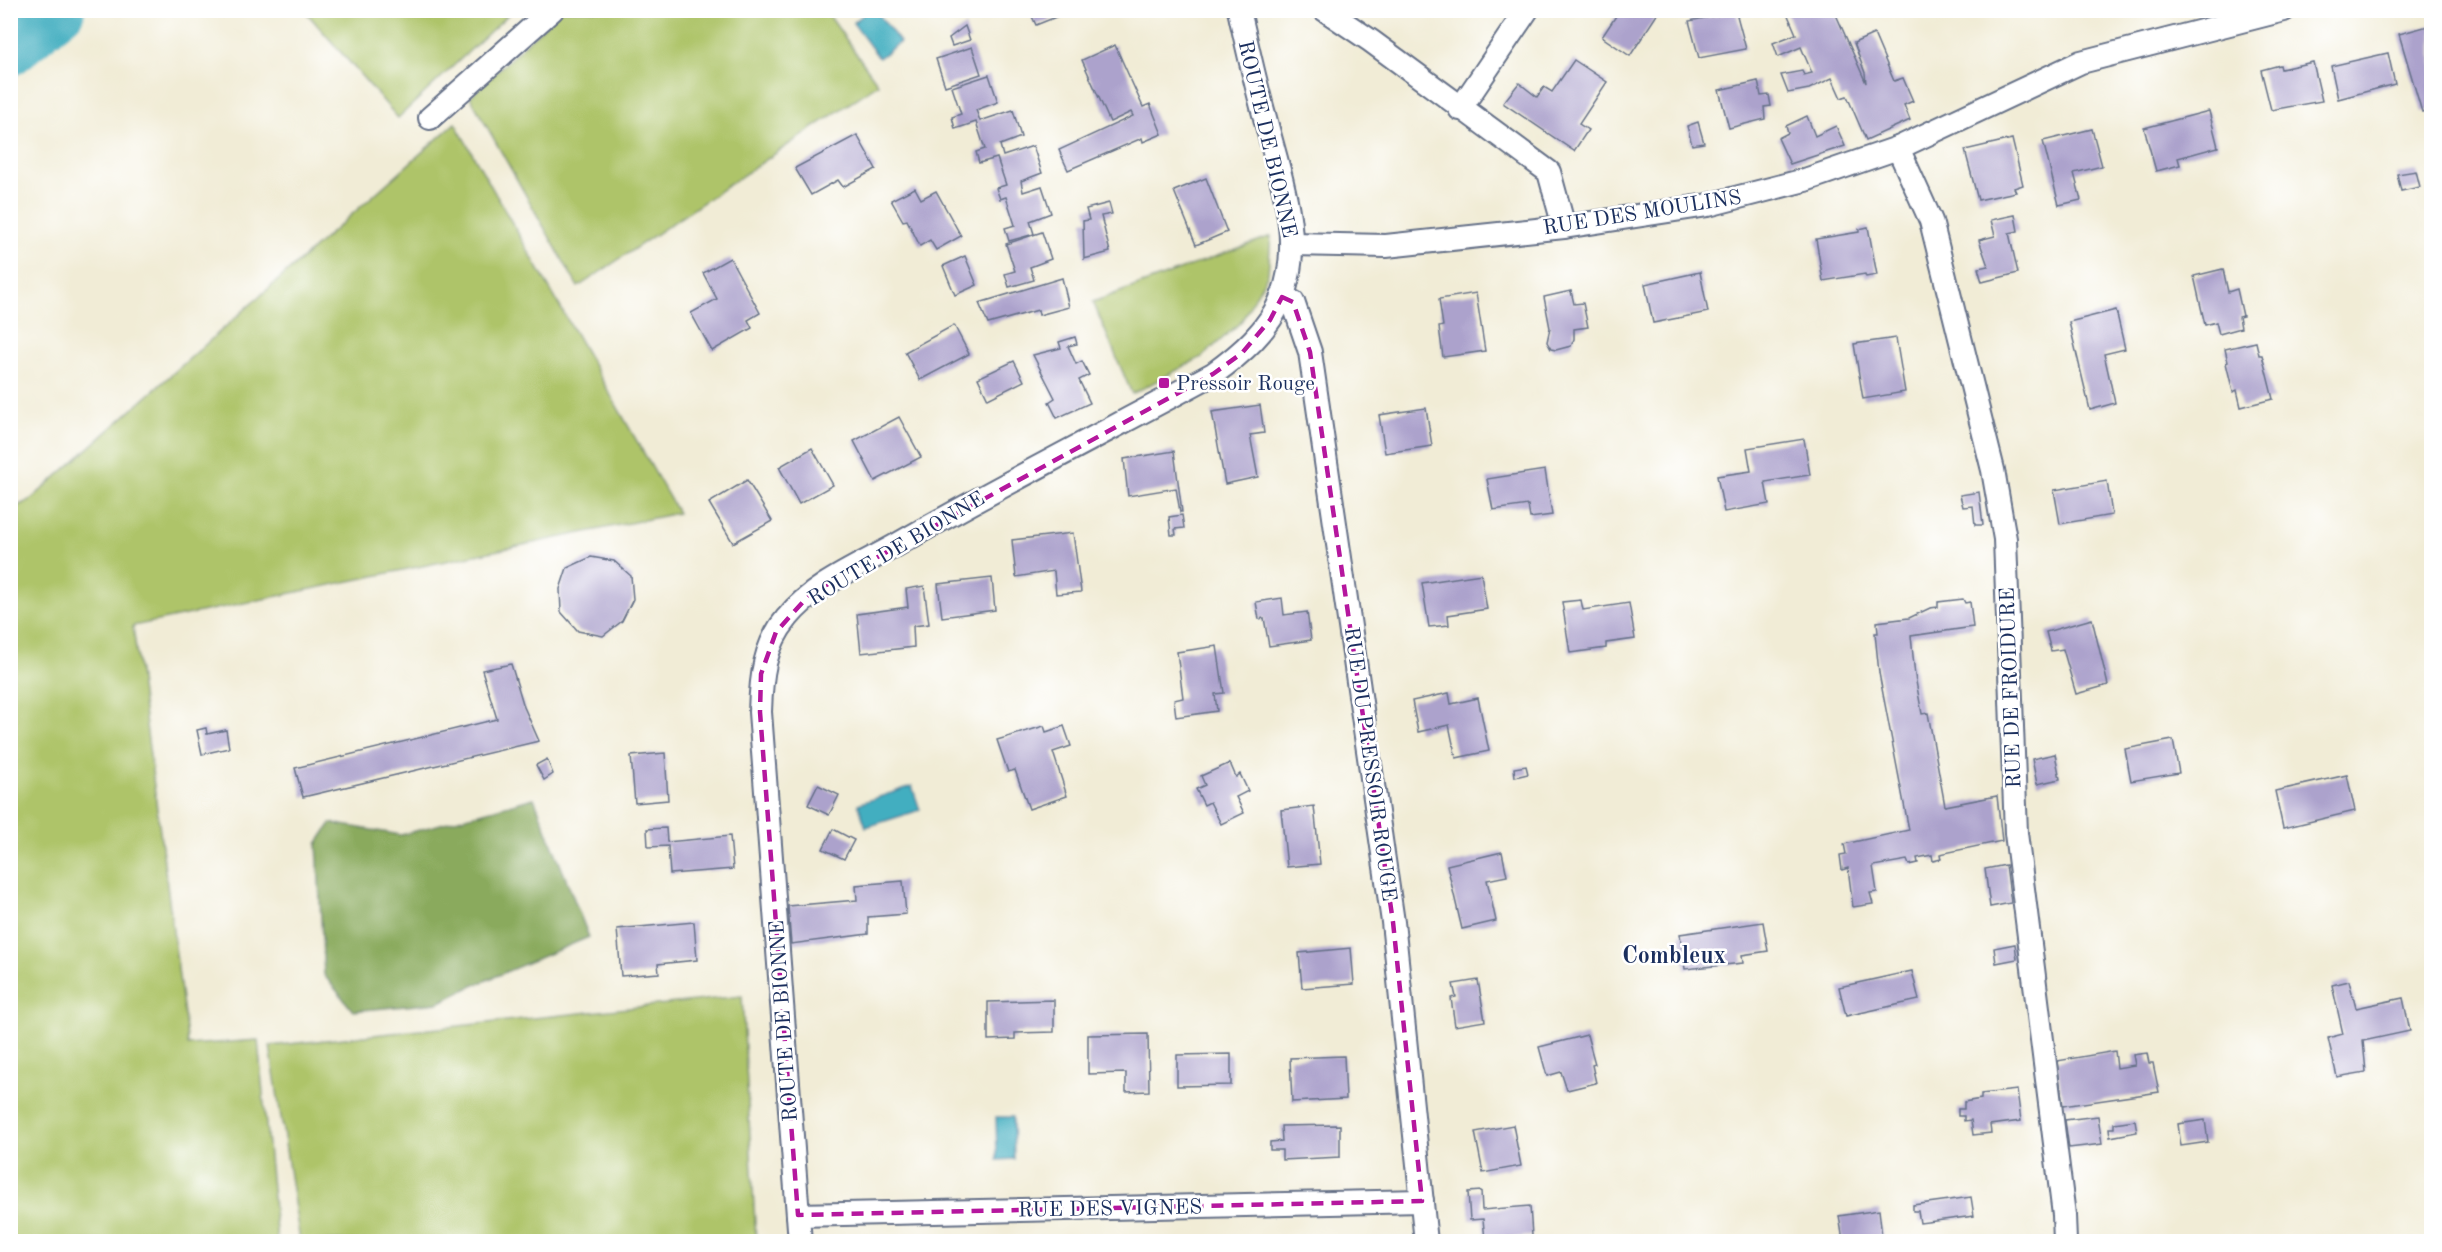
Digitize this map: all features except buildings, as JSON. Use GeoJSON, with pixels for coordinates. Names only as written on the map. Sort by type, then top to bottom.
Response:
{"type":"FeatureCollection","features":[{"type":"Feature","properties":{"kind":"street"},"geometry":{"type":"LineString","coordinates":[[430,118],[552,10]]}},
{"type":"Feature","properties":{"kind":"street","name":"ROUTE DE BIONNE"},"geometry":{"type":"LineString","coordinates":[[800,1242],[760,712],[761,674],[776,632],[787,617],[810,594],[973,501],[1213,374],[1242,353],[1270,320],[1282,297],[1291,266],[1292,244],[1284,192],[1239,10]]}},
{"type":"Feature","properties":{"kind":"street"},"geometry":{"type":"LineString","coordinates":[[1325,10],[1549,172],[1564,227]]}},
{"type":"Feature","properties":{"kind":"street"},"geometry":{"type":"LineString","coordinates":[[1460,109],[1527,10]]}},
{"type":"Feature","properties":{"kind":"street","name":"RUE DES MOULINS"},"geometry":{"type":"LineString","coordinates":[[1292,244],[1386,246],[1564,227],[1708,205],[1805,180],[1898,148],[2081,62],[2284,10]]}},
{"type":"Feature","properties":{"kind":"street","name":"RUE DE FROIDURE"},"geometry":{"type":"LineString","coordinates":[[1898,148],[1931,221],[1993,470],[2005,539],[2016,833],[2064,1215],[2065,1242]]}},
{"type":"Feature","properties":{"kind":"street","name":"RUE DU PRESSOIR ROUGE"},"geometry":{"type":"LineString","coordinates":[[1282,297],[1293,302],[1310,352],[1393,922],[1426,1242]]}},
{"type":"Feature","properties":{"kind":"street","name":"RUE DES VIGNES"},"geometry":{"type":"LineString","coordinates":[[798,1215],[1422,1201]]}},
{"type":"Feature","properties":{"kind":"highlighted area"},"geometry":{"type":"Polygon","coordinates":[[[1282,297],[1293,302],[1310,352],[1393,922],[1422,1201],[798,1215],[760,712],[761,674],[776,632],[810,594],[1213,374],[1242,353],[1270,320],[1282,297]]]}},
{"type":"Feature","properties":{"kind":"green space"},"geometry":{"type":"Polygon","coordinates":[[[561,10],[826,11],[878,84],[578,287],[470,97],[561,10]]]}},
{"type":"Feature","properties":{"kind":"green space"},"geometry":{"type":"Polygon","coordinates":[[[305,11],[512,11],[398,118],[305,11]]]}},
{"type":"Feature","properties":{"kind":"green space"},"geometry":{"type":"Polygon","coordinates":[[[455,123],[678,513],[133,626],[188,1045],[258,1040],[277,1241],[11,1241],[11,509],[30,500],[455,123]]]}},
{"type":"Feature","properties":{"kind":"green space"},"geometry":{"type":"Polygon","coordinates":[[[1271,236],[1268,274],[1241,322],[1202,357],[1132,394],[1093,302],[1271,236]]]}},
{"type":"Feature","properties":{"kind":"green space"},"geometry":{"type":"Polygon","coordinates":[[[534,798],[589,937],[438,1003],[353,1011],[324,975],[317,844],[331,823],[401,835],[534,798]]]}},
{"type":"Feature","properties":{"kind":"green space"},"geometry":{"type":"Polygon","coordinates":[[[742,996],[756,1241],[300,1241],[270,1046],[742,996]]]}},
{"type":"Feature","properties":{"kind":"water"},"geometry":{"type":"Polygon","coordinates":[[[869,10],[876,11],[900,42],[879,58],[853,23],[869,10]]]}},
{"type":"Feature","properties":{"kind":"water"},"geometry":{"type":"Polygon","coordinates":[[[912,786],[920,810],[866,827],[858,804],[912,786]]]}},
{"type":"Feature","properties":{"kind":"water"},"geometry":{"type":"Polygon","coordinates":[[[996,1117],[1013,1117],[1014,1159],[997,1160],[996,1117]]]}},
{"type":"Feature","properties":{"kind":"waterway"},"geometry":{"type":"LineString","coordinates":[[10,51],[60,10]]}},
{"type":"Feature","properties":{"kind":"place","name":"Pressoir Rouge"},"geometry":{"type":"Point","coordinates":[1164,383]}},
{"type":"Feature","properties":{"kind":"district","name":"Combleux"},"geometry":{"type":"Point","coordinates":[1674,955]}}]}
